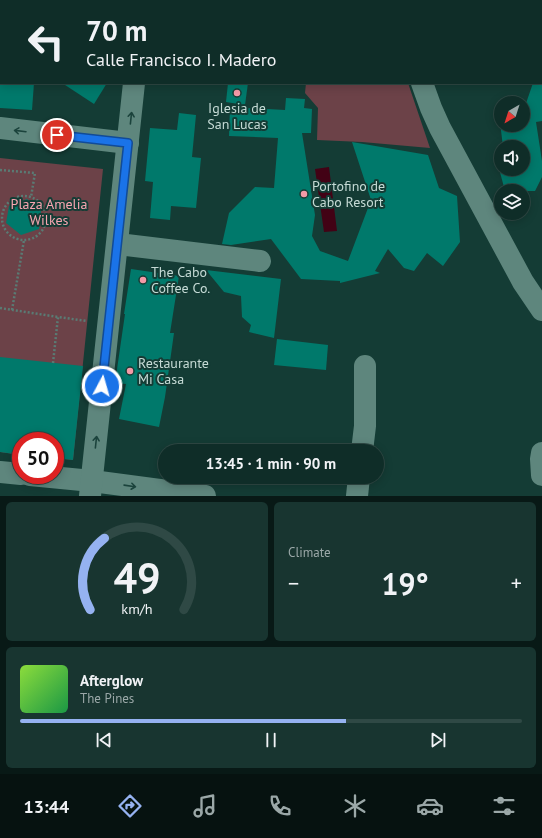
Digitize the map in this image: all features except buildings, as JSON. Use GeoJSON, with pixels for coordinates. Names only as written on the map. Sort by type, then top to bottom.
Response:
{"type":"FeatureCollection","features":[{"type":"Feature","properties":{"kind":"street"},"geometry":{"type":"LineString","coordinates":[[91,488],[134,84]]}},
{"type":"Feature","properties":{"kind":"street"},"geometry":{"type":"LineString","coordinates":[[422,84],[440,128],[523,282],[542,310]]}},
{"type":"Feature","properties":{"kind":"street"},"geometry":{"type":"LineString","coordinates":[[0,128],[128,143]]}},
{"type":"Feature","properties":{"kind":"street"},"geometry":{"type":"LineString","coordinates":[[118,244],[260,261]]}},
{"type":"Feature","properties":{"kind":"street"},"geometry":{"type":"LineString","coordinates":[[363,444],[365,426],[365,366]]}},
{"type":"Feature","properties":{"kind":"street"},"geometry":{"type":"LineString","coordinates":[[542,453],[542,475]]}},
{"type":"Feature","properties":{"kind":"street"},"geometry":{"type":"LineString","coordinates":[[0,472],[12,473]]}},
{"type":"Feature","properties":{"kind":"street"},"geometry":{"type":"LineString","coordinates":[[64,482],[91,488],[205,496]]}},
{"type":"Feature","properties":{"kind":"street"},"geometry":{"type":"LineString","coordinates":[[357,496],[358,484]]}},
{"type":"Feature","properties":{"kind":"path"},"geometry":{"type":"LineString","coordinates":[[0,170],[35,173],[31,197]]}},
{"type":"Feature","properties":{"kind":"path"},"geometry":{"type":"LineString","coordinates":[[24,196],[31,197],[43,206],[46,220],[40,233],[27,240],[20,240],[7,233],[3,227],[1,220],[2,212],[5,205],[10,200],[24,196]]}},
{"type":"Feature","properties":{"kind":"path"},"geometry":{"type":"LineString","coordinates":[[12,310],[24,240]]}},
{"type":"Feature","properties":{"kind":"path"},"geometry":{"type":"LineString","coordinates":[[0,308],[92,322]]}},
{"type":"Feature","properties":{"kind":"path"},"geometry":{"type":"LineString","coordinates":[[53,363],[58,317]]}},
{"type":"Feature","properties":{"kind":"green space"},"geometry":{"type":"Polygon","coordinates":[[[306,84],[408,84],[430,148],[317,140],[318,108],[305,93],[306,84]]]}},
{"type":"Feature","properties":{"kind":"green space","name":"Plaza Amelia Wilkes"},"geometry":{"type":"Polygon","coordinates":[[[0,158],[103,169],[73,460],[64,459],[64,432],[12,432],[12,454],[0,452],[0,158]]]}},
{"type":"Feature","properties":{"kind":"shaded area"},"geometry":{"type":"Polygon","coordinates":[[[329,167],[337,231],[324,232],[315,169],[329,167]]]}},
{"type":"Feature","properties":{"kind":"place","name":"Iglesia de San Lucas"},"geometry":{"type":"Point","coordinates":[237,93]}},
{"type":"Feature","properties":{"kind":"place","name":"Portofino de Cabo Resort"},"geometry":{"type":"Point","coordinates":[304,194]}},
{"type":"Feature","properties":{"kind":"place","name":"The Cabo Coffee Co."},"geometry":{"type":"Point","coordinates":[143,280]}},
{"type":"Feature","properties":{"kind":"place","name":"Restaurante Mi Casa"},"geometry":{"type":"Point","coordinates":[130,371]}},
{"type":"Feature","properties":{"kind":"route"},"geometry":{"type":"LineString","coordinates":[[57,135],[128,143],[102,386]]}}]}
